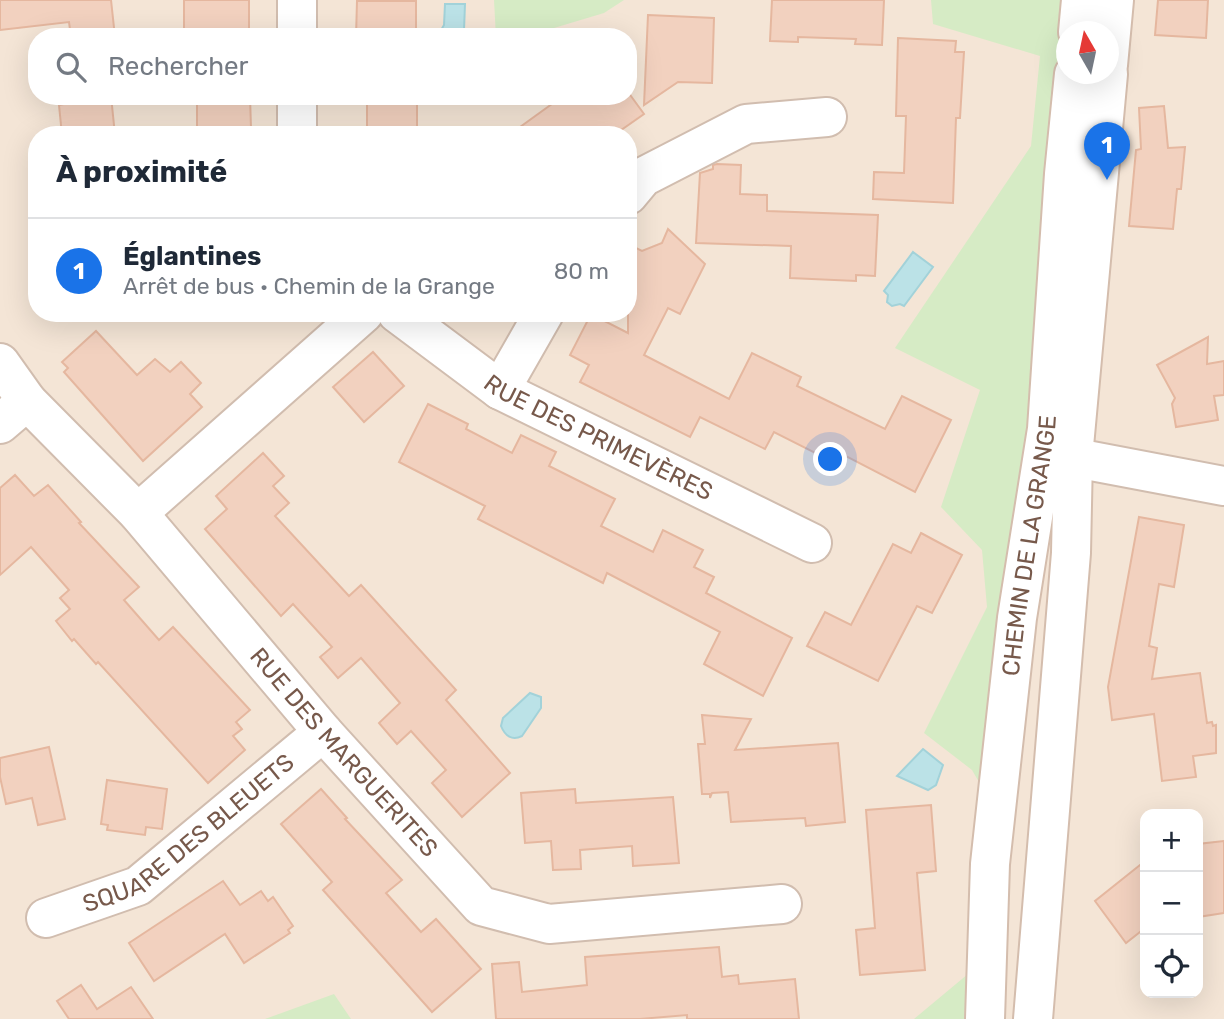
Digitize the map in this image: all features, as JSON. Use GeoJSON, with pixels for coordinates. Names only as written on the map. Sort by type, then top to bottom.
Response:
{"type":"FeatureCollection","features":[{"type":"Feature","properties":{"kind":"street"},"geometry":{"type":"LineString","coordinates":[[297,0],[297,28]]}},
{"type":"Feature","properties":{"kind":"street"},"geometry":{"type":"LineString","coordinates":[[1079,21],[1081,0]]}},
{"type":"Feature","properties":{"kind":"street"},"geometry":{"type":"LineString","coordinates":[[1112,21],[1114,0]]}},
{"type":"Feature","properties":{"kind":"street","name":"CHEMIN DE LA GRANGE"},"geometry":{"type":"LineString","coordinates":[[1033,1019],[1071,553],[1058,455],[1074,84]]}},
{"type":"Feature","properties":{"kind":"street","name":"CHEMIN DE LA GRANGE"},"geometry":{"type":"LineString","coordinates":[[985,1019],[990,864],[1017,618],[1058,455],[1107,84]]}},
{"type":"Feature","properties":{"kind":"street"},"geometry":{"type":"LineString","coordinates":[[297,105],[297,126]]}},
{"type":"Feature","properties":{"kind":"street"},"geometry":{"type":"LineString","coordinates":[[637,184],[643,177],[746,124],[827,117]]}},
{"type":"Feature","properties":{"kind":"street"},"geometry":{"type":"LineString","coordinates":[[138,513],[354,322]]}},
{"type":"Feature","properties":{"kind":"street","name":"RUE DES PRIMEVÈRES"},"geometry":{"type":"LineString","coordinates":[[409,322],[500,390],[812,543]]}},
{"type":"Feature","properties":{"kind":"street"},"geometry":{"type":"LineString","coordinates":[[500,390],[539,322]]}},
{"type":"Feature","properties":{"kind":"street","name":"RUE DES MARGUERITES"},"geometry":{"type":"LineString","coordinates":[[0,363],[14,412],[138,513],[323,732],[481,906],[549,924],[782,904]]}},
{"type":"Feature","properties":{"kind":"street"},"geometry":{"type":"LineString","coordinates":[[1058,455],[1224,486]]}},
{"type":"Feature","properties":{"kind":"street","name":"SQUARE DES BLEUETS"},"geometry":{"type":"LineString","coordinates":[[46,918],[138,887],[323,732]]}},
{"type":"Feature","properties":{"kind":"shaded area"},"geometry":{"type":"Polygon","coordinates":[[[0,0],[1224,0],[1224,1019],[0,1019],[0,0]]]}},
{"type":"Feature","properties":{"kind":"green space"},"geometry":{"type":"Polygon","coordinates":[[[494,0],[624,0],[604,13],[554,28],[496,28],[494,0]]]}},
{"type":"Feature","properties":{"kind":"green space"},"geometry":{"type":"Polygon","coordinates":[[[931,0],[1064,0],[1062,21],[1056,21],[1057,84],[1030,416],[983,789],[972,770],[924,733],[987,607],[982,550],[941,507],[980,390],[895,348],[1031,146],[1040,56],[933,24],[931,0]]]}},
{"type":"Feature","properties":{"kind":"green space"},"geometry":{"type":"Polygon","coordinates":[[[968,974],[964,1019],[914,1019],[968,974]]]}},
{"type":"Feature","properties":{"kind":"green space"},"geometry":{"type":"Polygon","coordinates":[[[334,994],[351,1019],[265,1019],[334,994]]]}},
{"type":"Feature","properties":{"kind":"water"},"geometry":{"type":"Polygon","coordinates":[[[445,4],[465,4],[464,28],[442,28],[445,4]]]}},
{"type":"Feature","properties":{"kind":"water"},"geometry":{"type":"Polygon","coordinates":[[[913,252],[933,267],[904,306],[892,306],[887,302],[888,295],[884,291],[913,252]]]}},
{"type":"Feature","properties":{"kind":"water"},"geometry":{"type":"Polygon","coordinates":[[[530,693],[541,697],[541,708],[522,736],[509,737],[501,726],[503,718],[530,693]]]}},
{"type":"Feature","properties":{"kind":"water"},"geometry":{"type":"Polygon","coordinates":[[[923,749],[943,765],[936,785],[928,790],[897,776],[923,749]]]}},
{"type":"Feature","properties":{"kind":"building"},"geometry":{"type":"Polygon","coordinates":[[[0,0],[111,0],[114,28],[70,28],[69,22],[0,30],[0,0]]]}},
{"type":"Feature","properties":{"kind":"building"},"geometry":{"type":"Polygon","coordinates":[[[184,0],[249,0],[249,28],[184,28],[184,0]]]}},
{"type":"Feature","properties":{"kind":"building"},"geometry":{"type":"Polygon","coordinates":[[[772,0],[884,0],[882,45],[855,44],[856,39],[798,37],[798,42],[770,41],[772,0]]]}},
{"type":"Feature","properties":{"kind":"building"},"geometry":{"type":"Polygon","coordinates":[[[1158,0],[1208,0],[1206,38],[1155,35],[1158,0]]]}},
{"type":"Feature","properties":{"kind":"building"},"geometry":{"type":"Polygon","coordinates":[[[357,1],[416,1],[416,28],[356,28],[357,1]]]}},
{"type":"Feature","properties":{"kind":"building"},"geometry":{"type":"Polygon","coordinates":[[[648,15],[714,18],[712,83],[678,82],[644,105],[648,15]]]}},
{"type":"Feature","properties":{"kind":"building"},"geometry":{"type":"Polygon","coordinates":[[[898,38],[956,41],[955,52],[964,52],[960,118],[956,118],[953,203],[873,199],[874,172],[904,173],[906,116],[896,116],[898,38]]]}},
{"type":"Feature","properties":{"kind":"building"},"geometry":{"type":"Polygon","coordinates":[[[637,104],[644,114],[627,126],[521,126],[551,105],[637,104]]]}},
{"type":"Feature","properties":{"kind":"building"},"geometry":{"type":"Polygon","coordinates":[[[59,105],[112,105],[114,126],[61,126],[59,105]]]}},
{"type":"Feature","properties":{"kind":"building"},"geometry":{"type":"Polygon","coordinates":[[[197,105],[250,105],[251,126],[197,126],[197,105]]]}},
{"type":"Feature","properties":{"kind":"building"},"geometry":{"type":"Polygon","coordinates":[[[367,105],[417,105],[417,126],[367,126],[367,105]]]}},
{"type":"Feature","properties":{"kind":"building"},"geometry":{"type":"Polygon","coordinates":[[[1164,106],[1168,148],[1185,147],[1181,189],[1177,189],[1173,229],[1129,226],[1136,150],[1141,149],[1139,108],[1164,106]]]}},
{"type":"Feature","properties":{"kind":"building"},"geometry":{"type":"Polygon","coordinates":[[[713,165],[741,165],[740,194],[767,195],[767,211],[878,215],[875,276],[856,275],[856,281],[790,278],[791,246],[696,243],[700,173],[713,169],[713,165]]]}},
{"type":"Feature","properties":{"kind":"building"},"geometry":{"type":"Polygon","coordinates":[[[668,229],[705,264],[680,314],[668,308],[644,355],[729,399],[752,353],[801,377],[797,386],[885,429],[902,396],[951,420],[915,492],[846,456],[841,466],[774,432],[765,449],[700,417],[690,437],[580,382],[589,365],[570,355],[587,322],[607,322],[628,333],[628,322],[637,322],[637,248],[642,251],[662,243],[668,229]]]}},
{"type":"Feature","properties":{"kind":"building"},"geometry":{"type":"Polygon","coordinates":[[[96,331],[137,375],[155,359],[170,372],[181,362],[201,383],[190,394],[202,407],[143,461],[64,372],[68,368],[62,362],[96,331]]]}},
{"type":"Feature","properties":{"kind":"building"},"geometry":{"type":"Polygon","coordinates":[[[1208,337],[1207,364],[1224,361],[1224,395],[1214,396],[1218,420],[1176,427],[1172,404],[1175,398],[1157,365],[1208,337]]]}},
{"type":"Feature","properties":{"kind":"building"},"geometry":{"type":"Polygon","coordinates":[[[373,352],[404,386],[364,422],[333,387],[373,352]]]}},
{"type":"Feature","properties":{"kind":"building"},"geometry":{"type":"Polygon","coordinates":[[[428,404],[468,424],[466,429],[512,453],[521,435],[556,452],[549,466],[615,499],[601,526],[653,552],[663,530],[703,550],[694,567],[714,577],[706,593],[792,638],[763,696],[704,664],[720,632],[607,573],[603,583],[478,519],[485,506],[399,462],[428,404]]]}},
{"type":"Feature","properties":{"kind":"building"},"geometry":{"type":"Polygon","coordinates":[[[263,453],[284,476],[273,486],[289,503],[275,516],[349,596],[361,585],[456,690],[446,700],[510,773],[462,817],[432,783],[446,770],[411,731],[397,744],[379,723],[400,703],[361,658],[338,678],[320,657],[332,647],[293,604],[281,616],[205,529],[227,509],[216,496],[263,453]]]}},
{"type":"Feature","properties":{"kind":"building"},"geometry":{"type":"Polygon","coordinates":[[[15,475],[34,496],[48,485],[81,522],[79,523],[139,587],[124,600],[159,640],[173,627],[250,710],[236,722],[242,729],[233,736],[245,750],[208,783],[98,662],[96,664],[74,639],[72,641],[56,621],[70,609],[60,598],[69,590],[31,547],[0,575],[0,488],[15,475]]]}},
{"type":"Feature","properties":{"kind":"building"},"geometry":{"type":"Polygon","coordinates":[[[1139,517],[1184,525],[1174,587],[1159,584],[1149,646],[1157,648],[1152,679],[1200,673],[1207,723],[1216,725],[1216,753],[1193,756],[1196,777],[1162,781],[1154,714],[1112,720],[1108,687],[1139,517]]]}},
{"type":"Feature","properties":{"kind":"building"},"geometry":{"type":"Polygon","coordinates":[[[921,533],[962,555],[932,613],[917,606],[878,681],[807,646],[825,612],[851,625],[893,544],[911,553],[921,533]]]}},
{"type":"Feature","properties":{"kind":"building"},"geometry":{"type":"Polygon","coordinates":[[[702,715],[751,719],[735,750],[838,743],[845,822],[806,826],[805,818],[731,822],[728,792],[712,793],[710,798],[710,794],[702,794],[698,744],[705,744],[702,715]]]}},
{"type":"Feature","properties":{"kind":"building"},"geometry":{"type":"Polygon","coordinates":[[[49,747],[65,819],[38,825],[32,798],[6,804],[0,777],[0,758],[49,747]]]}},
{"type":"Feature","properties":{"kind":"building"},"geometry":{"type":"Polygon","coordinates":[[[107,780],[167,789],[162,829],[146,827],[145,835],[107,830],[108,825],[101,824],[107,780]]]}},
{"type":"Feature","properties":{"kind":"building"},"geometry":{"type":"Polygon","coordinates":[[[321,789],[402,880],[386,893],[421,932],[436,919],[481,969],[432,1012],[323,890],[332,882],[281,824],[321,789]]]}},
{"type":"Feature","properties":{"kind":"building"},"geometry":{"type":"Polygon","coordinates":[[[575,789],[576,803],[673,797],[679,863],[633,866],[632,846],[580,850],[581,869],[553,870],[551,841],[525,843],[521,793],[575,789]]]}},
{"type":"Feature","properties":{"kind":"building"},"geometry":{"type":"Polygon","coordinates":[[[931,805],[936,871],[917,873],[925,970],[860,975],[856,930],[875,928],[866,810],[931,805]]]}},
{"type":"Feature","properties":{"kind":"building"},"geometry":{"type":"Polygon","coordinates":[[[1224,841],[1224,913],[1203,916],[1203,872],[1203,843],[1224,841]]]}},
{"type":"Feature","properties":{"kind":"building"},"geometry":{"type":"Polygon","coordinates":[[[1140,865],[1140,932],[1126,943],[1095,901],[1140,865]]]}},
{"type":"Feature","properties":{"kind":"building"},"geometry":{"type":"Polygon","coordinates":[[[223,881],[240,905],[261,891],[268,901],[273,897],[293,926],[288,930],[290,933],[244,963],[225,934],[154,981],[129,943],[223,881]]]}},
{"type":"Feature","properties":{"kind":"building"},"geometry":{"type":"Polygon","coordinates":[[[719,947],[722,977],[738,975],[739,984],[795,979],[799,1019],[687,1019],[687,1015],[640,1019],[496,1019],[492,964],[519,962],[522,992],[587,985],[585,957],[719,947]]]}},
{"type":"Feature","properties":{"kind":"building"},"geometry":{"type":"Polygon","coordinates":[[[81,985],[97,1009],[131,987],[153,1019],[69,1019],[57,1001],[81,985]]]}},
{"type":"Feature","properties":{"kind":"place","name":"Églantines"},"geometry":{"type":"Point","coordinates":[1107,180]}}]}
